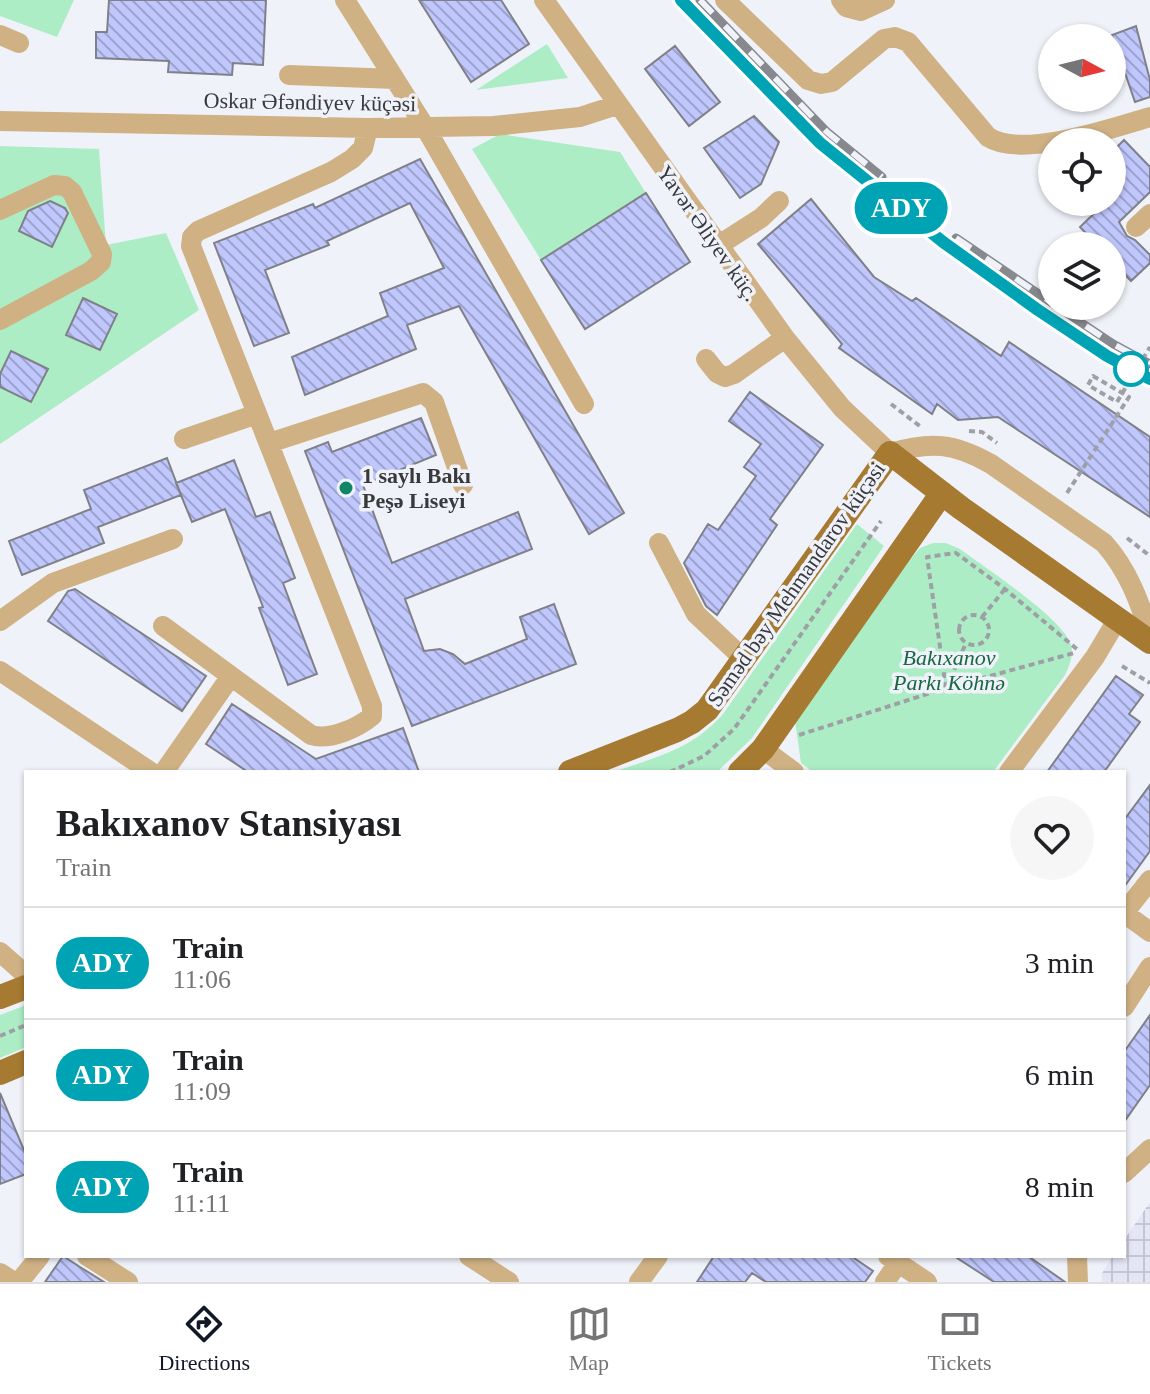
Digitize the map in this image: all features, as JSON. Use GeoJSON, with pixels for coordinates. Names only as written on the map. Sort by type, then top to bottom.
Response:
{"type":"FeatureCollection","features":[{"type":"Feature","properties":{"kind":"main road"},"geometry":{"type":"LineString","coordinates":[[890,453],[1117,620],[1150,639]]}},
{"type":"Feature","properties":{"kind":"main road","name":"Səməd bəy Mehmandarov küçəsi"},"geometry":{"type":"LineString","coordinates":[[575,770],[692,722],[707,710],[890,453]]}},
{"type":"Feature","properties":{"kind":"main road"},"geometry":{"type":"LineString","coordinates":[[742,770],[763,749],[907,542],[952,500]]}},
{"type":"Feature","properties":{"kind":"main road"},"geometry":{"type":"LineString","coordinates":[[0,997],[24,988]]}},
{"type":"Feature","properties":{"kind":"main road"},"geometry":{"type":"LineString","coordinates":[[0,1073],[24,1063]]}},
{"type":"Feature","properties":{"kind":"street"},"geometry":{"type":"LineString","coordinates":[[345,0],[425,127],[584,404]]}},
{"type":"Feature","properties":{"kind":"street","name":"Yavər Əliyev küç."},"geometry":{"type":"LineString","coordinates":[[544,0],[785,338],[842,408],[890,453]]}},
{"type":"Feature","properties":{"kind":"street"},"geometry":{"type":"LineString","coordinates":[[725,0],[808,80],[821,84],[832,82],[884,39],[895,37],[908,42],[995,142],[1019,144],[1065,140],[1150,117]]}},
{"type":"Feature","properties":{"kind":"street"},"geometry":{"type":"LineString","coordinates":[[841,0],[846,7],[861,11],[885,0]]}},
{"type":"Feature","properties":{"kind":"street"},"geometry":{"type":"LineString","coordinates":[[289,75],[395,79]]}},
{"type":"Feature","properties":{"kind":"street","name":"Oskar Əfəndiyev küçəsi"},"geometry":{"type":"LineString","coordinates":[[0,121],[425,127],[551,122],[617,105]]}},
{"type":"Feature","properties":{"kind":"street"},"geometry":{"type":"LineString","coordinates":[[163,626],[311,735],[327,737],[365,722],[372,716],[372,706],[191,246],[192,237],[198,231],[331,172],[352,159],[363,148],[368,128]]}},
{"type":"Feature","properties":{"kind":"street"},"geometry":{"type":"LineString","coordinates":[[0,210],[54,185],[65,186],[72,192],[102,254],[101,262],[91,271],[0,320]]}},
{"type":"Feature","properties":{"kind":"street"},"geometry":{"type":"LineString","coordinates":[[719,245],[755,222],[779,201]]}},
{"type":"Feature","properties":{"kind":"street"},"geometry":{"type":"LineString","coordinates":[[706,359],[717,373],[725,377],[785,338]]}},
{"type":"Feature","properties":{"kind":"street"},"geometry":{"type":"LineString","coordinates":[[269,443],[423,393],[434,402],[463,485]]}},
{"type":"Feature","properties":{"kind":"street"},"geometry":{"type":"LineString","coordinates":[[184,439],[257,414]]}},
{"type":"Feature","properties":{"kind":"street"},"geometry":{"type":"LineString","coordinates":[[890,453],[912,446],[949,445],[991,464],[1056,508],[1104,543],[1117,558],[1137,596],[1150,639]]}},
{"type":"Feature","properties":{"kind":"street"},"geometry":{"type":"LineString","coordinates":[[0,621],[53,583],[173,539]]}},
{"type":"Feature","properties":{"kind":"street"},"geometry":{"type":"LineString","coordinates":[[659,543],[696,614],[744,659]]}},
{"type":"Feature","properties":{"kind":"street"},"geometry":{"type":"LineString","coordinates":[[1010,770],[1095,657],[1117,620]]}},
{"type":"Feature","properties":{"kind":"street"},"geometry":{"type":"LineString","coordinates":[[0,671],[148,770]]}},
{"type":"Feature","properties":{"kind":"street"},"geometry":{"type":"LineString","coordinates":[[165,770],[231,676]]}},
{"type":"Feature","properties":{"kind":"street"},"geometry":{"type":"LineString","coordinates":[[763,749],[791,770]]}},
{"type":"Feature","properties":{"kind":"street"},"geometry":{"type":"LineString","coordinates":[[1126,910],[1150,880]]}},
{"type":"Feature","properties":{"kind":"street"},"geometry":{"type":"LineString","coordinates":[[1126,914],[1150,932]]}},
{"type":"Feature","properties":{"kind":"street"},"geometry":{"type":"LineString","coordinates":[[2,954],[24,973]]}},
{"type":"Feature","properties":{"kind":"street"},"geometry":{"type":"LineString","coordinates":[[1126,1004],[1150,967]]}},
{"type":"Feature","properties":{"kind":"street"},"geometry":{"type":"LineString","coordinates":[[1126,1171],[1150,1149]]}},
{"type":"Feature","properties":{"kind":"street"},"geometry":{"type":"LineString","coordinates":[[0,1273],[16,1282],[38,1258]]}},
{"type":"Feature","properties":{"kind":"street"},"geometry":{"type":"LineString","coordinates":[[90,1258],[128,1282]]}},
{"type":"Feature","properties":{"kind":"street"},"geometry":{"type":"LineString","coordinates":[[472,1258],[509,1282]]}},
{"type":"Feature","properties":{"kind":"street"},"geometry":{"type":"LineString","coordinates":[[639,1282],[657,1258]]}},
{"type":"Feature","properties":{"kind":"street"},"geometry":{"type":"LineString","coordinates":[[1077,1258],[1078,1282]]}},
{"type":"Feature","properties":{"kind":"street"},"geometry":{"type":"LineString","coordinates":[[885,1282],[893,1259],[927,1282]]}},
{"type":"Feature","properties":{"kind":"path"},"geometry":{"type":"LineString","coordinates":[[1067,493],[1129,397],[1093,376],[1088,385],[1117,402],[1150,347]]}},
{"type":"Feature","properties":{"kind":"path"},"geometry":{"type":"LineString","coordinates":[[674,770],[704,756],[734,729],[881,521]]}},
{"type":"Feature","properties":{"kind":"path"},"geometry":{"type":"LineString","coordinates":[[797,735],[946,688],[1080,651],[956,553],[927,557],[946,688]]}},
{"type":"Feature","properties":{"kind":"path"},"geometry":{"type":"LineString","coordinates":[[982,617],[1005,589]]}},
{"type":"Feature","properties":{"kind":"path"},"geometry":{"type":"LineString","coordinates":[[969,615],[982,617],[990,627],[989,636],[975,646],[966,643],[960,637],[958,628],[962,620],[969,615]]}},
{"type":"Feature","properties":{"kind":"path"},"geometry":{"type":"LineString","coordinates":[[946,688],[966,643]]}},
{"type":"Feature","properties":{"kind":"path"},"geometry":{"type":"LineString","coordinates":[[1122,666],[1150,683]]}},
{"type":"Feature","properties":{"kind":"path"},"geometry":{"type":"LineString","coordinates":[[0,1036],[24,1026]]}},
{"type":"Feature","properties":{"kind":"shaded area"},"geometry":{"type":"Polygon","coordinates":[[[1150,1202],[1150,1282],[1102,1282],[1102,1273],[1112,1258],[1126,1258],[1126,1237],[1150,1202]]]}},
{"type":"Feature","properties":{"kind":"green space"},"geometry":{"type":"Polygon","coordinates":[[[0,0],[74,0],[57,37],[0,16],[0,0]]]}},
{"type":"Feature","properties":{"kind":"green space"},"geometry":{"type":"Polygon","coordinates":[[[547,44],[568,78],[476,90],[547,44]]]}},
{"type":"Feature","properties":{"kind":"green space"},"geometry":{"type":"Polygon","coordinates":[[[500,134],[620,152],[646,193],[541,260],[472,149],[500,134]]]}},
{"type":"Feature","properties":{"kind":"green space"},"geometry":{"type":"Polygon","coordinates":[[[0,146],[99,149],[106,245],[166,233],[199,310],[0,444],[0,146]]]}},
{"type":"Feature","properties":{"kind":"green space"},"geometry":{"type":"Polygon","coordinates":[[[857,524],[884,546],[752,738],[719,770],[620,770],[686,744],[723,714],[857,524]]]}},
{"type":"Feature","properties":{"kind":"green space","name":"Bakıxanov Parkı Köhnə"},"geometry":{"type":"Polygon","coordinates":[[[933,543],[946,543],[960,549],[1039,608],[1065,634],[1071,645],[1065,675],[994,770],[810,770],[801,763],[795,721],[920,548],[933,543]]]}},
{"type":"Feature","properties":{"kind":"green space"},"geometry":{"type":"Polygon","coordinates":[[[24,1006],[24,1048],[0,1058],[0,1015],[24,1006]]]}},
{"type":"Feature","properties":{"kind":"building"},"geometry":{"type":"Polygon","coordinates":[[[109,0],[266,0],[263,65],[233,63],[232,75],[168,72],[169,61],[96,58],[96,32],[107,32],[109,0]]]}},
{"type":"Feature","properties":{"kind":"building"},"geometry":{"type":"Polygon","coordinates":[[[419,0],[501,0],[529,44],[471,82],[419,0]]]}},
{"type":"Feature","properties":{"kind":"building"},"geometry":{"type":"Polygon","coordinates":[[[1136,26],[1150,80],[1150,97],[1135,102],[1126,76],[1126,30],[1136,26]]]}},
{"type":"Feature","properties":{"kind":"building"},"geometry":{"type":"Polygon","coordinates":[[[675,46],[720,102],[689,126],[645,69],[675,46]]]}},
{"type":"Feature","properties":{"kind":"building"},"geometry":{"type":"Polygon","coordinates":[[[754,116],[779,142],[761,184],[740,198],[704,148],[754,116]]]}},
{"type":"Feature","properties":{"kind":"building"},"geometry":{"type":"Polygon","coordinates":[[[1126,142],[1150,167],[1150,192],[1126,215],[1126,142]]]}},
{"type":"Feature","properties":{"kind":"building"},"geometry":{"type":"Polygon","coordinates":[[[420,159],[624,513],[589,534],[459,306],[407,325],[416,349],[305,395],[292,357],[388,316],[380,293],[444,268],[410,203],[327,241],[329,245],[265,270],[289,333],[254,346],[214,243],[313,204],[315,208],[420,159]]]}},
{"type":"Feature","properties":{"kind":"building"},"geometry":{"type":"Polygon","coordinates":[[[646,193],[690,262],[585,329],[541,260],[646,193]]]}},
{"type":"Feature","properties":{"kind":"building"},"geometry":{"type":"Polygon","coordinates":[[[811,199],[874,277],[912,301],[916,298],[1001,356],[1009,342],[1150,437],[1150,517],[998,417],[958,420],[937,404],[932,414],[839,348],[842,344],[758,244],[811,199]]]}},
{"type":"Feature","properties":{"kind":"building"},"geometry":{"type":"Polygon","coordinates":[[[50,201],[65,208],[68,213],[52,247],[19,231],[28,211],[50,201]]]}},
{"type":"Feature","properties":{"kind":"building"},"geometry":{"type":"Polygon","coordinates":[[[1091,216],[1125,216],[1119,222],[1125,232],[1085,232],[1080,227],[1091,216]]]}},
{"type":"Feature","properties":{"kind":"building"},"geometry":{"type":"Polygon","coordinates":[[[1126,234],[1150,255],[1150,263],[1131,281],[1126,276],[1126,234]]]}},
{"type":"Feature","properties":{"kind":"building"},"geometry":{"type":"Polygon","coordinates":[[[83,298],[117,314],[100,350],[66,335],[83,298]]]}},
{"type":"Feature","properties":{"kind":"building"},"geometry":{"type":"Polygon","coordinates":[[[11,351],[48,369],[31,402],[0,387],[0,374],[11,351]]]}},
{"type":"Feature","properties":{"kind":"building"},"geometry":{"type":"Polygon","coordinates":[[[750,392],[823,445],[770,519],[777,525],[717,615],[706,606],[684,563],[708,524],[718,530],[756,476],[744,467],[761,444],[729,421],[750,392]]]}},
{"type":"Feature","properties":{"kind":"building"},"geometry":{"type":"Polygon","coordinates":[[[421,418],[436,455],[363,485],[392,563],[518,512],[532,549],[405,599],[424,651],[440,649],[453,654],[465,664],[527,639],[520,617],[554,604],[576,664],[412,726],[305,451],[328,442],[332,452],[421,418]]]}},
{"type":"Feature","properties":{"kind":"building"},"geometry":{"type":"Polygon","coordinates":[[[167,458],[181,495],[98,527],[104,543],[22,575],[9,541],[91,509],[84,490],[167,458]]]}},
{"type":"Feature","properties":{"kind":"building"},"geometry":{"type":"Polygon","coordinates":[[[234,460],[256,517],[270,512],[295,578],[283,583],[317,674],[288,685],[259,608],[263,607],[225,509],[192,522],[176,483],[234,460]]]}},
{"type":"Feature","properties":{"kind":"building"},"geometry":{"type":"Polygon","coordinates":[[[75,589],[206,676],[182,711],[48,621],[68,591],[75,589]]]}},
{"type":"Feature","properties":{"kind":"building"},"geometry":{"type":"Polygon","coordinates":[[[1116,676],[1143,695],[1129,714],[1140,722],[1105,770],[1048,770],[1116,676]]]}},
{"type":"Feature","properties":{"kind":"building"},"geometry":{"type":"Polygon","coordinates":[[[232,704],[316,759],[403,728],[418,770],[245,770],[206,744],[232,704]]]}},
{"type":"Feature","properties":{"kind":"building"},"geometry":{"type":"Polygon","coordinates":[[[1150,785],[1150,851],[1126,884],[1126,817],[1150,785]]]}},
{"type":"Feature","properties":{"kind":"building"},"geometry":{"type":"Polygon","coordinates":[[[1150,1015],[1150,1085],[1126,1119],[1126,1049],[1150,1015]]]}},
{"type":"Feature","properties":{"kind":"building"},"geometry":{"type":"Polygon","coordinates":[[[0,1093],[24,1150],[24,1175],[0,1184],[0,1093]]]}},
{"type":"Feature","properties":{"kind":"building"},"geometry":{"type":"Polygon","coordinates":[[[62,1258],[66,1258],[104,1282],[45,1282],[62,1258]]]}},
{"type":"Feature","properties":{"kind":"building"},"geometry":{"type":"Polygon","coordinates":[[[713,1258],[854,1258],[873,1271],[865,1282],[766,1282],[752,1273],[745,1282],[697,1282],[713,1258]]]}},
{"type":"Feature","properties":{"kind":"building"},"geometry":{"type":"Polygon","coordinates":[[[957,1258],[1031,1258],[1065,1282],[994,1282],[957,1258]]]}},
{"type":"Feature","properties":{"kind":"railway"},"geometry":{"type":"LineString","coordinates":[[681,0],[820,143],[943,242],[1038,310],[1107,356],[1150,379]]}},
{"type":"Feature","properties":{"kind":"railway"},"geometry":{"type":"LineString","coordinates":[[700,0],[827,132],[882,177]]}},
{"type":"Feature","properties":{"kind":"railway"},"geometry":{"type":"LineString","coordinates":[[956,238],[1038,294]]}},
{"type":"Feature","properties":{"kind":"railway"},"geometry":{"type":"LineString","coordinates":[[1077,320],[1150,364]]}},
{"type":"Feature","properties":{"kind":"train","name":"ADY"},"geometry":{"type":"LineString","coordinates":[[681,0],[820,143],[943,242],[1038,310],[1107,356],[1150,379]]}},
{"type":"Feature","properties":{"kind":"place","name":"1 saylı Bakı Peşə Liseyi"},"geometry":{"type":"Point","coordinates":[346,488]}}]}
